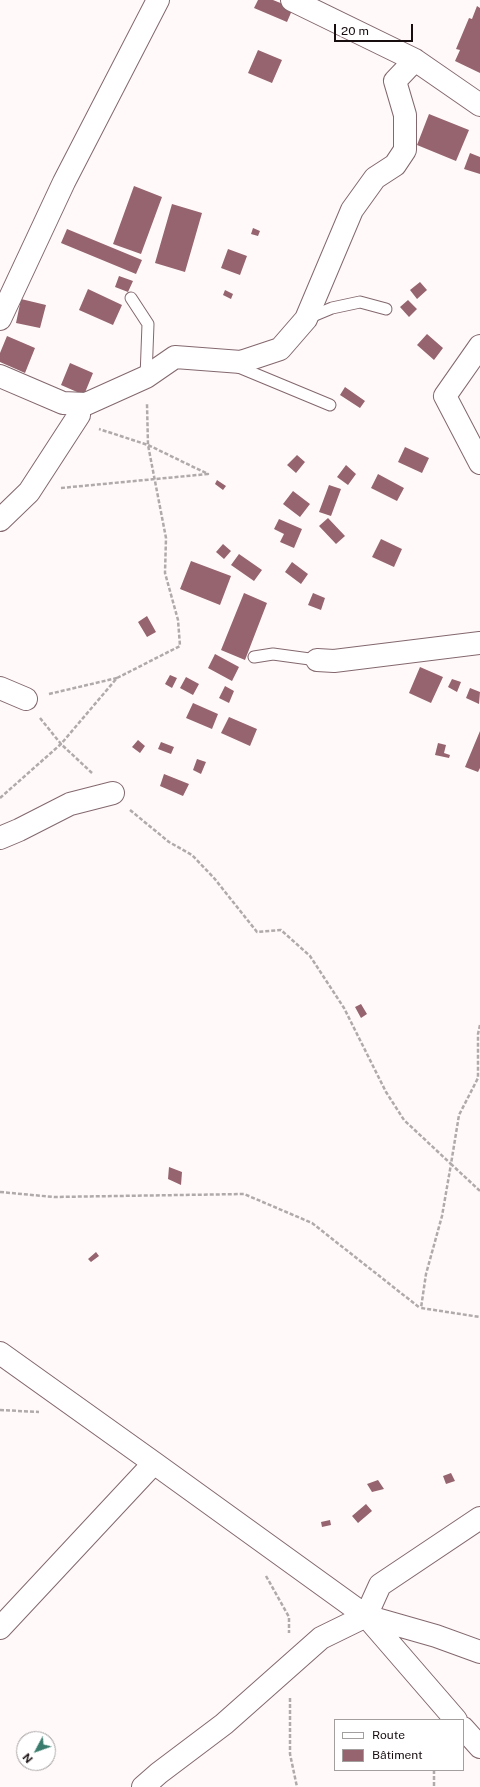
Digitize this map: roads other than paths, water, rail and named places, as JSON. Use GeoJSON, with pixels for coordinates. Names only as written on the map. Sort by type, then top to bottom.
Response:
{"type":"FeatureCollection","features":[{"type":"Feature","properties":{"kind":"street"},"geometry":{"type":"LineString","coordinates":[[0,319],[64,182],[158,0]]}},
{"type":"Feature","properties":{"kind":"street"},"geometry":{"type":"LineString","coordinates":[[292,0],[415,60],[480,105]]}},
{"type":"Feature","properties":{"kind":"street"},"geometry":{"type":"LineString","coordinates":[[0,376],[63,403],[86,404],[146,378],[175,357],[241,362],[280,349],[306,319],[352,210],[375,178],[395,166],[405,150],[405,115],[395,81],[415,60]]}},
{"type":"Feature","properties":{"kind":"street"},"geometry":{"type":"LineString","coordinates":[[480,346],[445,396],[480,463]]}},
{"type":"Feature","properties":{"kind":"street"},"geometry":{"type":"LineString","coordinates":[[0,520],[29,492],[79,415]]}},
{"type":"Feature","properties":{"kind":"street"},"geometry":{"type":"LineString","coordinates":[[317,660],[334,661],[480,643]]}},
{"type":"Feature","properties":{"kind":"street"},"geometry":{"type":"LineString","coordinates":[[0,688],[26,699]]}},
{"type":"Feature","properties":{"kind":"street"},"geometry":{"type":"LineString","coordinates":[[0,838],[70,804],[113,793]]}},
{"type":"Feature","properties":{"kind":"street"},"geometry":{"type":"LineString","coordinates":[[0,1354],[366,1616],[455,1719]]}},
{"type":"Feature","properties":{"kind":"street"},"geometry":{"type":"LineString","coordinates":[[0,1628],[154,1463]]}},
{"type":"Feature","properties":{"kind":"street"},"geometry":{"type":"LineString","coordinates":[[144,1787],[159,1773],[224,1724],[321,1638],[366,1616],[380,1584],[480,1518]]}},
{"type":"Feature","properties":{"kind":"street"},"geometry":{"type":"LineString","coordinates":[[366,1616],[436,1636],[480,1652]]}},
{"type":"Feature","properties":{"kind":"street"},"geometry":{"type":"LineString","coordinates":[[464,1729],[480,1747]]}},
{"type":"Feature","properties":{"kind":"lane"},"geometry":{"type":"LineString","coordinates":[[131,298],[148,324],[146,378]]}},
{"type":"Feature","properties":{"kind":"lane"},"geometry":{"type":"LineString","coordinates":[[306,319],[332,308],[360,302],[386,309]]}},
{"type":"Feature","properties":{"kind":"lane"},"geometry":{"type":"LineString","coordinates":[[222,360],[330,405]]}},
{"type":"Feature","properties":{"kind":"lane"},"geometry":{"type":"LineString","coordinates":[[254,657],[273,654],[317,660]]}}]}
